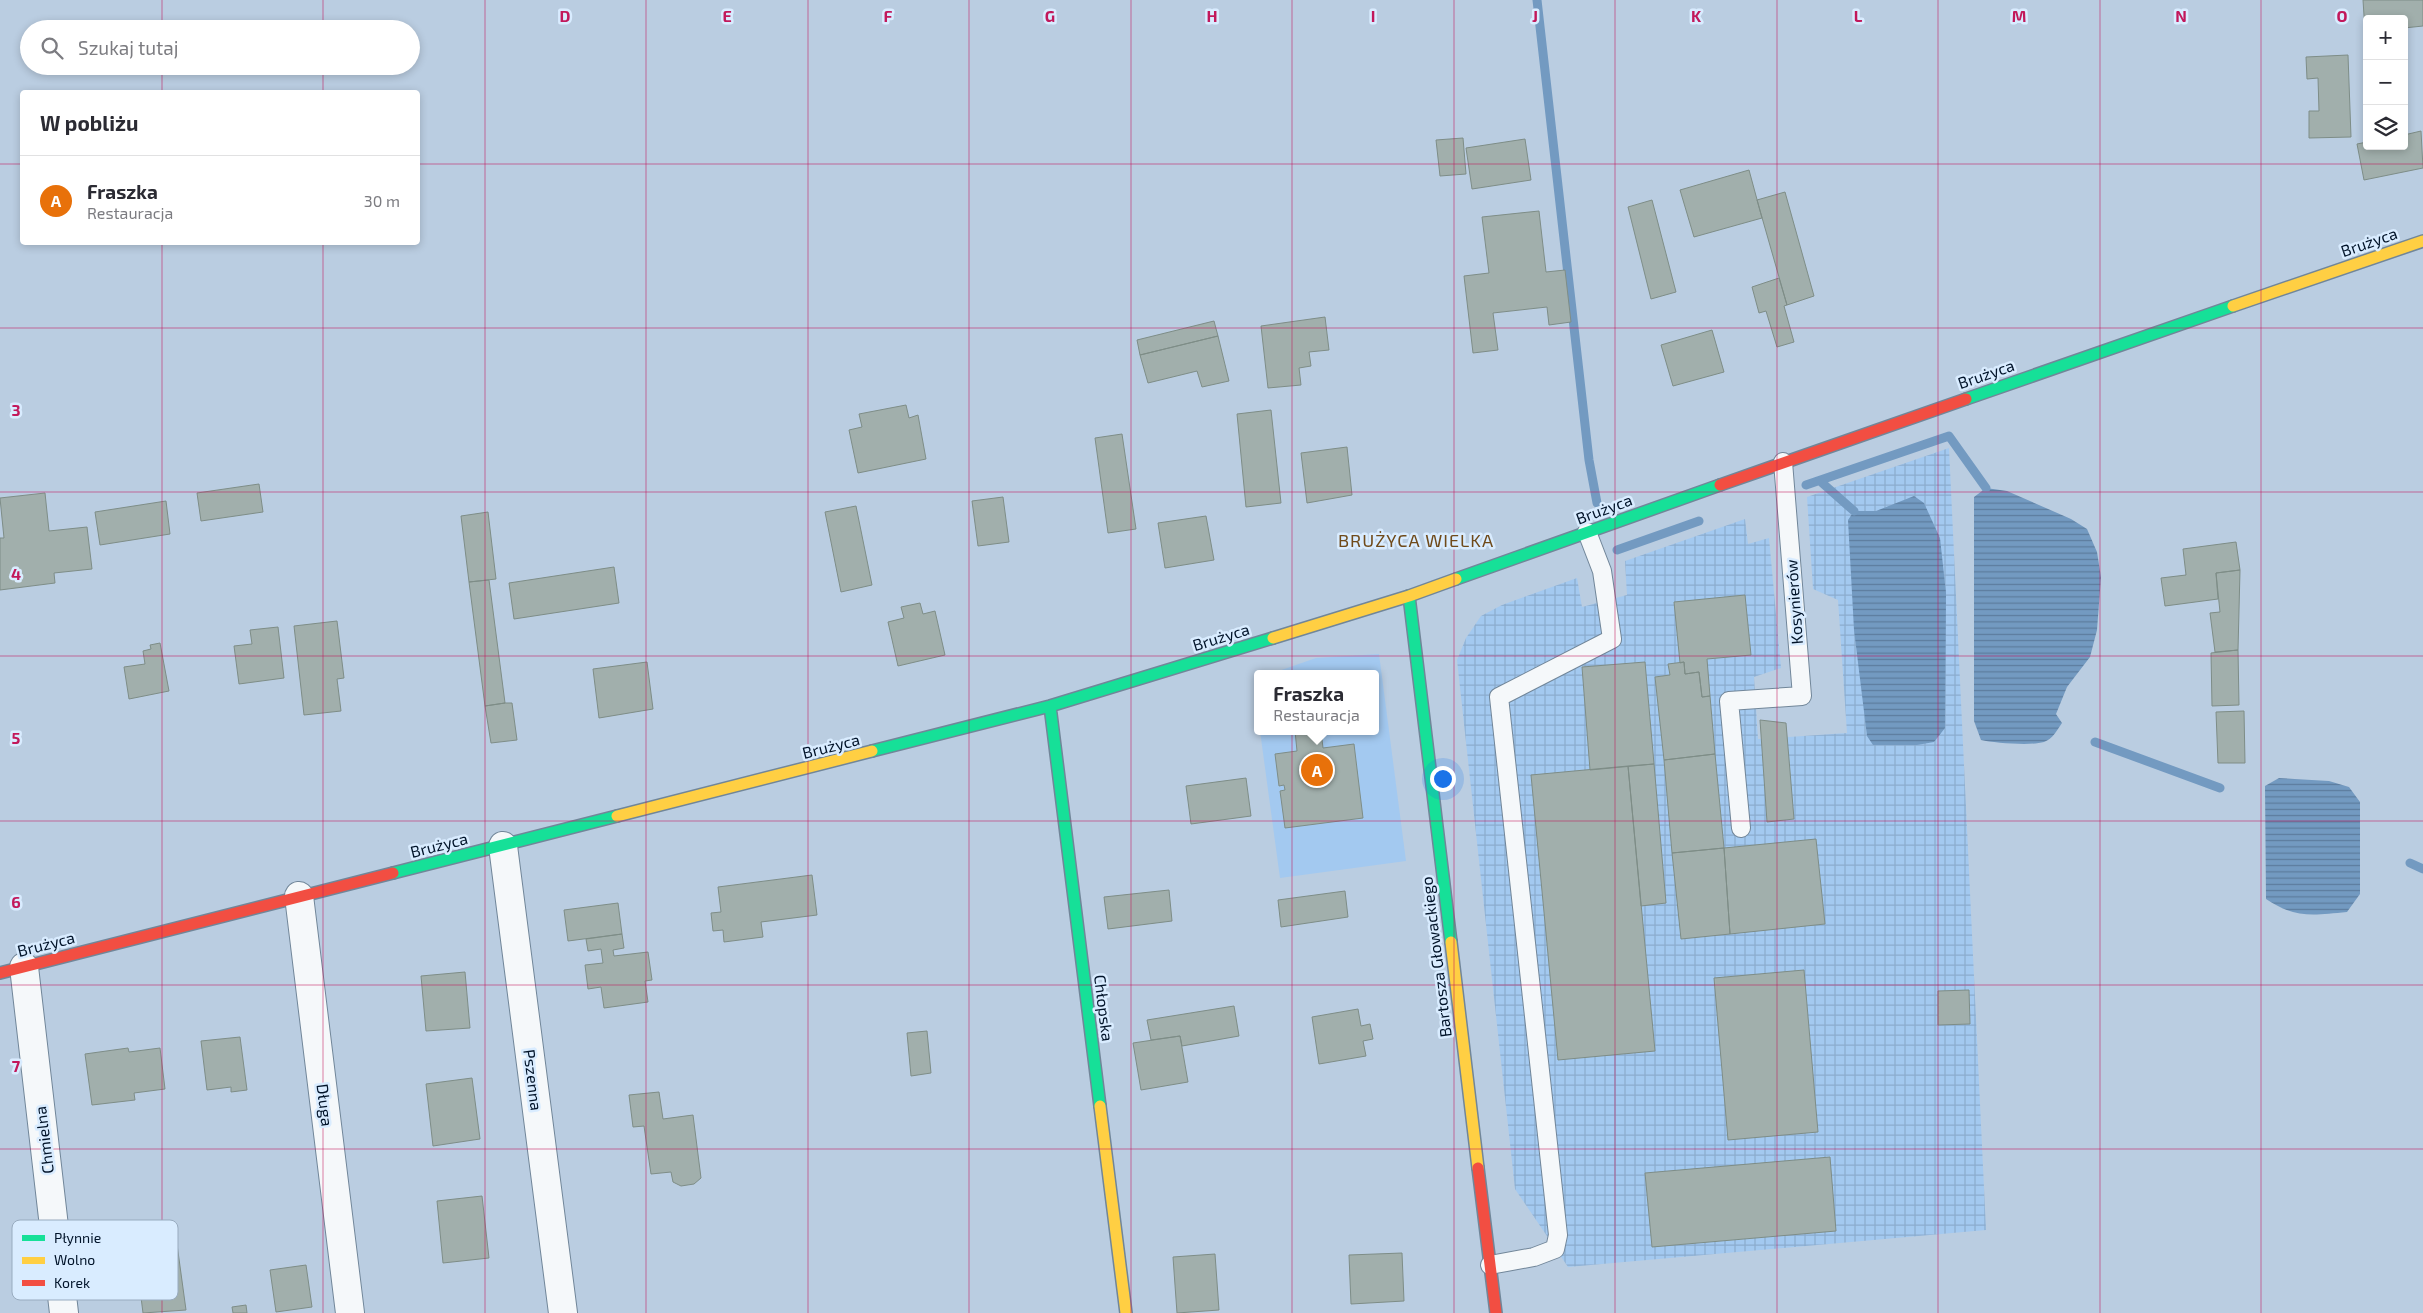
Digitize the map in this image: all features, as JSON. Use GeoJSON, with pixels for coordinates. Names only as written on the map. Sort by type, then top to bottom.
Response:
{"type":"FeatureCollection","features":[{"type":"Feature","properties":{"kind":"street","name":"Brużyca"},"geometry":{"type":"LineString","coordinates":[[12,970],[1050,706],[1409,596],[1783,462],[2423,241]]}},
{"type":"Feature","properties":{"kind":"street","name":"Bartosza Głowackiego"},"geometry":{"type":"LineString","coordinates":[[1409,596],[1496,1313]]}},
{"type":"Feature","properties":{"kind":"street","name":"Chłopska"},"geometry":{"type":"LineString","coordinates":[[1050,706],[1126,1313]]}},
{"type":"Feature","properties":{"kind":"street","name":"Pszenna"},"geometry":{"type":"LineString","coordinates":[[503,846],[563,1313]]}},
{"type":"Feature","properties":{"kind":"street","name":"Długa"},"geometry":{"type":"LineString","coordinates":[[299,896],[350,1313]]}},
{"type":"Feature","properties":{"kind":"street","name":"Chmielna"},"geometry":{"type":"LineString","coordinates":[[12,970],[50,1220]]}},
{"type":"Feature","properties":{"kind":"street","name":"Chmielna"},"geometry":{"type":"LineString","coordinates":[[62,1300],[64,1313]]}},
{"type":"Feature","properties":{"kind":"lane","name":"Kosynierów"},"geometry":{"type":"LineString","coordinates":[[1741,828],[1729,701],[1802,696],[1783,462]]}},
{"type":"Feature","properties":{"kind":"lane"},"geometry":{"type":"LineString","coordinates":[[1490,1266],[1534,1257],[1555,1249],[1558,1235],[1499,697],[1612,639],[1602,571],[1587,532]]}},
{"type":"Feature","properties":{"kind":"shaded area"},"geometry":{"type":"Polygon","coordinates":[[[1949,448],[1986,1230],[1568,1267],[1515,1189],[1457,660],[1466,638],[1481,616],[1502,605],[1577,578],[1582,607],[1627,595],[1625,561],[1745,519],[1748,544],[1769,538],[1781,668],[1754,677],[1758,739],[1847,733],[1838,600],[1813,589],[1807,497],[1949,448]]]}},
{"type":"Feature","properties":{"kind":"shaded area"},"geometry":{"type":"Polygon","coordinates":[[[1986,488],[2007,491],[2071,519],[2087,529],[2097,552],[2101,577],[2097,630],[2090,657],[2067,687],[2056,714],[2062,723],[2052,737],[2044,742],[2012,744],[1981,740],[1974,721],[1974,497],[1986,488]]]}},
{"type":"Feature","properties":{"kind":"shaded area"},"geometry":{"type":"Polygon","coordinates":[[[1914,496],[1924,503],[1940,538],[1946,593],[1945,728],[1934,742],[1917,745],[1873,745],[1867,736],[1854,630],[1848,520],[1854,511],[1876,511],[1914,496]]]}},
{"type":"Feature","properties":{"kind":"shaded area"},"geometry":{"type":"Polygon","coordinates":[[[1379,654],[1406,861],[1280,878],[1261,735],[1379,735],[1379,670],[1282,670],[1316,658],[1379,654]]]}},
{"type":"Feature","properties":{"kind":"shaded area"},"geometry":{"type":"Polygon","coordinates":[[[2279,778],[2329,781],[2349,787],[2360,802],[2360,894],[2347,912],[2296,913],[2266,899],[2265,786],[2279,778]]]}},
{"type":"Feature","properties":{"kind":"building"},"geometry":{"type":"Polygon","coordinates":[[[2363,0],[2423,0],[2423,26],[2408,28],[2408,15],[2364,15],[2363,0]]]}},
{"type":"Feature","properties":{"kind":"building"},"geometry":{"type":"Polygon","coordinates":[[[2348,55],[2351,137],[2309,138],[2309,111],[2319,111],[2318,78],[2307,79],[2306,57],[2348,55]]]}},
{"type":"Feature","properties":{"kind":"building"},"geometry":{"type":"Polygon","coordinates":[[[2421,131],[2423,168],[2364,180],[2357,144],[2363,143],[2363,150],[2408,150],[2408,134],[2421,131]]]}},
{"type":"Feature","properties":{"kind":"building"},"geometry":{"type":"Polygon","coordinates":[[[1463,138],[1466,174],[1440,176],[1436,140],[1463,138]]]}},
{"type":"Feature","properties":{"kind":"building"},"geometry":{"type":"Polygon","coordinates":[[[1525,139],[1531,180],[1472,189],[1466,148],[1525,139]]]}},
{"type":"Feature","properties":{"kind":"building"},"geometry":{"type":"Polygon","coordinates":[[[1749,170],[1762,218],[1694,237],[1680,190],[1749,170]]]}},
{"type":"Feature","properties":{"kind":"building"},"geometry":{"type":"Polygon","coordinates":[[[1785,192],[1814,296],[1787,305],[1757,200],[1785,192]]]}},
{"type":"Feature","properties":{"kind":"building"},"geometry":{"type":"Polygon","coordinates":[[[1652,200],[1676,292],[1651,299],[1628,207],[1652,200]]]}},
{"type":"Feature","properties":{"kind":"building"},"geometry":{"type":"Polygon","coordinates":[[[1539,211],[1546,272],[1565,270],[1571,322],[1549,325],[1547,307],[1493,313],[1498,350],[1473,353],[1464,276],[1489,273],[1482,217],[1539,211]]]}},
{"type":"Feature","properties":{"kind":"building"},"geometry":{"type":"Polygon","coordinates":[[[1779,278],[1787,305],[1784,306],[1794,342],[1777,347],[1766,311],[1759,313],[1752,287],[1779,278]]]}},
{"type":"Feature","properties":{"kind":"building"},"geometry":{"type":"Polygon","coordinates":[[[1325,317],[1329,350],[1309,352],[1311,366],[1299,368],[1301,385],[1268,388],[1261,326],[1325,317]]]}},
{"type":"Feature","properties":{"kind":"building"},"geometry":{"type":"Polygon","coordinates":[[[1214,321],[1218,336],[1140,355],[1137,340],[1214,321]]]}},
{"type":"Feature","properties":{"kind":"building"},"geometry":{"type":"Polygon","coordinates":[[[1712,330],[1724,372],[1673,386],[1661,345],[1712,330]]]}},
{"type":"Feature","properties":{"kind":"building"},"geometry":{"type":"Polygon","coordinates":[[[1218,336],[1229,381],[1202,387],[1197,371],[1148,383],[1140,355],[1218,336]]]}},
{"type":"Feature","properties":{"kind":"building"},"geometry":{"type":"Polygon","coordinates":[[[906,405],[909,418],[918,415],[926,459],[858,473],[849,430],[862,427],[859,414],[906,405]]]}},
{"type":"Feature","properties":{"kind":"building"},"geometry":{"type":"Polygon","coordinates":[[[1271,410],[1281,503],[1246,507],[1237,414],[1271,410]]]}},
{"type":"Feature","properties":{"kind":"building"},"geometry":{"type":"Polygon","coordinates":[[[1122,434],[1136,529],[1108,533],[1095,438],[1122,434]]]}},
{"type":"Feature","properties":{"kind":"building"},"geometry":{"type":"Polygon","coordinates":[[[1347,447],[1352,495],[1307,503],[1301,453],[1347,447]]]}},
{"type":"Feature","properties":{"kind":"building"},"geometry":{"type":"Polygon","coordinates":[[[259,484],[263,512],[201,521],[197,493],[259,484]]]}},
{"type":"Feature","properties":{"kind":"building"},"geometry":{"type":"Polygon","coordinates":[[[45,493],[49,531],[87,527],[92,569],[54,573],[55,583],[0,590],[0,538],[4,538],[0,498],[45,493]]]}},
{"type":"Feature","properties":{"kind":"building"},"geometry":{"type":"Polygon","coordinates":[[[1003,497],[1009,542],[978,546],[972,501],[1003,497]]]}},
{"type":"Feature","properties":{"kind":"building"},"geometry":{"type":"Polygon","coordinates":[[[166,501],[170,534],[100,545],[95,512],[166,501]]]}},
{"type":"Feature","properties":{"kind":"building"},"geometry":{"type":"Polygon","coordinates":[[[856,506],[872,585],[841,592],[825,512],[856,506]]]}},
{"type":"Feature","properties":{"kind":"building"},"geometry":{"type":"Polygon","coordinates":[[[488,512],[496,579],[469,582],[461,516],[488,512]]]}},
{"type":"Feature","properties":{"kind":"building"},"geometry":{"type":"Polygon","coordinates":[[[1206,516],[1214,560],[1165,568],[1158,523],[1206,516]]]}},
{"type":"Feature","properties":{"kind":"building"},"geometry":{"type":"Polygon","coordinates":[[[2236,542],[2240,570],[2216,573],[2218,599],[2165,606],[2161,578],[2186,575],[2183,549],[2236,542]]]}},
{"type":"Feature","properties":{"kind":"building"},"geometry":{"type":"Polygon","coordinates":[[[614,567],[619,603],[514,619],[509,583],[614,567]]]}},
{"type":"Feature","properties":{"kind":"building"},"geometry":{"type":"Polygon","coordinates":[[[2240,570],[2238,650],[2215,652],[2210,613],[2220,612],[2216,573],[2240,570]]]}},
{"type":"Feature","properties":{"kind":"building"},"geometry":{"type":"Polygon","coordinates":[[[489,580],[505,703],[485,706],[469,582],[489,580]]]}},
{"type":"Feature","properties":{"kind":"building"},"geometry":{"type":"Polygon","coordinates":[[[1745,595],[1751,655],[1707,659],[1710,696],[1702,697],[1699,672],[1685,674],[1684,662],[1680,663],[1674,602],[1745,595]]]}},
{"type":"Feature","properties":{"kind":"building"},"geometry":{"type":"Polygon","coordinates":[[[920,603],[923,614],[935,611],[945,655],[898,666],[888,622],[904,618],[901,607],[920,603]]]}},
{"type":"Feature","properties":{"kind":"building"},"geometry":{"type":"Polygon","coordinates":[[[337,621],[344,678],[337,679],[341,711],[304,715],[294,626],[337,621]]]}},
{"type":"Feature","properties":{"kind":"building"},"geometry":{"type":"Polygon","coordinates":[[[278,627],[284,678],[239,684],[234,646],[252,644],[250,630],[278,627]]]}},
{"type":"Feature","properties":{"kind":"building"},"geometry":{"type":"Polygon","coordinates":[[[160,643],[169,691],[129,699],[124,667],[145,664],[143,651],[151,649],[150,645],[160,643]]]}},
{"type":"Feature","properties":{"kind":"building"},"geometry":{"type":"Polygon","coordinates":[[[2238,650],[2239,705],[2212,706],[2211,653],[2238,650]]]}},
{"type":"Feature","properties":{"kind":"building"},"geometry":{"type":"Polygon","coordinates":[[[647,662],[653,709],[599,718],[593,669],[647,662]]]}},
{"type":"Feature","properties":{"kind":"building"},"geometry":{"type":"Polygon","coordinates":[[[1645,662],[1654,764],[1590,770],[1582,667],[1645,662]]]}},
{"type":"Feature","properties":{"kind":"building"},"geometry":{"type":"Polygon","coordinates":[[[1684,662],[1685,674],[1699,672],[1702,697],[1710,696],[1715,754],[1664,760],[1655,677],[1670,675],[1668,664],[1684,662]]]}},
{"type":"Feature","properties":{"kind":"building"},"geometry":{"type":"Polygon","coordinates":[[[512,703],[517,740],[491,743],[485,706],[512,703]]]}},
{"type":"Feature","properties":{"kind":"building"},"geometry":{"type":"Polygon","coordinates":[[[2244,711],[2245,763],[2218,763],[2216,712],[2244,711]]]}},
{"type":"Feature","properties":{"kind":"building"},"geometry":{"type":"Polygon","coordinates":[[[1760,720],[1786,723],[1794,819],[1767,822],[1760,720]]]}},
{"type":"Feature","properties":{"kind":"building"},"geometry":{"type":"Polygon","coordinates":[[[1295,735],[1321,735],[1323,748],[1354,744],[1363,818],[1285,828],[1280,791],[1285,790],[1284,785],[1279,786],[1275,754],[1297,751],[1295,735]]]}},
{"type":"Feature","properties":{"kind":"building"},"geometry":{"type":"Polygon","coordinates":[[[1715,754],[1724,848],[1672,853],[1664,760],[1715,754]]]}},
{"type":"Feature","properties":{"kind":"building"},"geometry":{"type":"Polygon","coordinates":[[[1654,764],[1666,903],[1641,906],[1628,766],[1654,764]]]}},
{"type":"Feature","properties":{"kind":"building"},"geometry":{"type":"Polygon","coordinates":[[[1628,766],[1655,1051],[1558,1060],[1531,775],[1628,766]]]}},
{"type":"Feature","properties":{"kind":"building"},"geometry":{"type":"Polygon","coordinates":[[[1246,778],[1251,816],[1191,824],[1186,786],[1246,778]]]}},
{"type":"Feature","properties":{"kind":"building"},"geometry":{"type":"Polygon","coordinates":[[[1816,839],[1825,924],[1730,934],[1724,848],[1816,839]]]}},
{"type":"Feature","properties":{"kind":"building"},"geometry":{"type":"Polygon","coordinates":[[[1724,848],[1730,934],[1681,939],[1672,853],[1724,848]]]}},
{"type":"Feature","properties":{"kind":"building"},"geometry":{"type":"Polygon","coordinates":[[[812,875],[817,915],[761,922],[763,937],[724,942],[723,930],[713,931],[711,913],[721,912],[718,887],[812,875]]]}},
{"type":"Feature","properties":{"kind":"building"},"geometry":{"type":"Polygon","coordinates":[[[1169,890],[1172,921],[1108,929],[1104,897],[1169,890]]]}},
{"type":"Feature","properties":{"kind":"building"},"geometry":{"type":"Polygon","coordinates":[[[1345,891],[1348,917],[1281,927],[1278,900],[1345,891]]]}},
{"type":"Feature","properties":{"kind":"building"},"geometry":{"type":"Polygon","coordinates":[[[618,903],[622,934],[568,941],[564,910],[618,903]]]}},
{"type":"Feature","properties":{"kind":"building"},"geometry":{"type":"Polygon","coordinates":[[[622,934],[624,948],[613,950],[614,956],[648,952],[652,980],[645,981],[648,1002],[604,1008],[601,987],[588,989],[585,965],[603,963],[601,949],[588,951],[586,939],[622,934]]]}},
{"type":"Feature","properties":{"kind":"building"},"geometry":{"type":"Polygon","coordinates":[[[1804,970],[1818,1132],[1728,1140],[1714,978],[1804,970]]]}},
{"type":"Feature","properties":{"kind":"building"},"geometry":{"type":"Polygon","coordinates":[[[465,972],[470,1028],[426,1031],[421,976],[465,972]]]}},
{"type":"Feature","properties":{"kind":"building"},"geometry":{"type":"Polygon","coordinates":[[[1969,990],[1970,1024],[1938,1025],[1938,991],[1969,990]]]}},
{"type":"Feature","properties":{"kind":"building"},"geometry":{"type":"Polygon","coordinates":[[[1234,1006],[1239,1036],[1182,1046],[1180,1036],[1151,1040],[1147,1020],[1234,1006]]]}},
{"type":"Feature","properties":{"kind":"building"},"geometry":{"type":"Polygon","coordinates":[[[1358,1009],[1361,1026],[1370,1024],[1373,1039],[1363,1041],[1366,1056],[1319,1064],[1312,1017],[1358,1009]]]}},
{"type":"Feature","properties":{"kind":"building"},"geometry":{"type":"Polygon","coordinates":[[[927,1031],[931,1073],[911,1076],[907,1033],[927,1031]]]}},
{"type":"Feature","properties":{"kind":"building"},"geometry":{"type":"Polygon","coordinates":[[[1180,1036],[1188,1082],[1141,1090],[1133,1043],[1180,1036]]]}},
{"type":"Feature","properties":{"kind":"building"},"geometry":{"type":"Polygon","coordinates":[[[240,1037],[247,1090],[231,1092],[231,1087],[207,1090],[201,1041],[240,1037]]]}},
{"type":"Feature","properties":{"kind":"building"},"geometry":{"type":"Polygon","coordinates":[[[128,1048],[129,1052],[160,1048],[165,1089],[134,1093],[135,1100],[92,1105],[85,1054],[128,1048]]]}},
{"type":"Feature","properties":{"kind":"building"},"geometry":{"type":"Polygon","coordinates":[[[472,1078],[480,1139],[433,1146],[426,1084],[472,1078]]]}},
{"type":"Feature","properties":{"kind":"building"},"geometry":{"type":"Polygon","coordinates":[[[659,1092],[663,1119],[693,1115],[701,1178],[694,1184],[681,1186],[673,1182],[671,1172],[651,1174],[644,1126],[633,1127],[629,1095],[659,1092]]]}},
{"type":"Feature","properties":{"kind":"building"},"geometry":{"type":"Polygon","coordinates":[[[1830,1157],[1836,1231],[1652,1247],[1645,1173],[1830,1157]]]}},
{"type":"Feature","properties":{"kind":"building"},"geometry":{"type":"Polygon","coordinates":[[[482,1196],[489,1258],[443,1263],[437,1201],[482,1196]]]}},
{"type":"Feature","properties":{"kind":"building"},"geometry":{"type":"Polygon","coordinates":[[[178,1252],[186,1310],[143,1313],[141,1300],[178,1300],[178,1252]]]}},
{"type":"Feature","properties":{"kind":"building"},"geometry":{"type":"Polygon","coordinates":[[[1402,1253],[1404,1301],[1351,1304],[1349,1255],[1402,1253]]]}},
{"type":"Feature","properties":{"kind":"building"},"geometry":{"type":"Polygon","coordinates":[[[1215,1254],[1219,1310],[1177,1313],[1173,1257],[1215,1254]]]}},
{"type":"Feature","properties":{"kind":"building"},"geometry":{"type":"Polygon","coordinates":[[[306,1265],[312,1307],[276,1312],[270,1270],[306,1265]]]}},
{"type":"Feature","properties":{"kind":"building"},"geometry":{"type":"Polygon","coordinates":[[[246,1305],[247,1313],[233,1313],[232,1307],[246,1305]]]}},
{"type":"Feature","properties":{"kind":"waterway"},"geometry":{"type":"LineString","coordinates":[[1537,0],[1589,460],[1597,503]]}},
{"type":"Feature","properties":{"kind":"waterway"},"geometry":{"type":"LineString","coordinates":[[1806,485],[1949,436],[1986,488]]}},
{"type":"Feature","properties":{"kind":"waterway"},"geometry":{"type":"LineString","coordinates":[[1820,481],[1854,511]]}},
{"type":"Feature","properties":{"kind":"waterway"},"geometry":{"type":"LineString","coordinates":[[1617,550],[1699,521]]}},
{"type":"Feature","properties":{"kind":"waterway"},"geometry":{"type":"LineString","coordinates":[[2095,742],[2220,788]]}},
{"type":"Feature","properties":{"kind":"waterway"},"geometry":{"type":"LineString","coordinates":[[2410,863],[2423,869]]}},
{"type":"Feature","properties":{"kind":"traffic: fast"},"geometry":{"type":"LineString","coordinates":[[1966,399],[2233,306]]}},
{"type":"Feature","properties":{"kind":"traffic: fast"},"geometry":{"type":"LineString","coordinates":[[1456,579],[1720,485]]}},
{"type":"Feature","properties":{"kind":"traffic: fast"},"geometry":{"type":"LineString","coordinates":[[1409,596],[1451,942]]}},
{"type":"Feature","properties":{"kind":"traffic: fast"},"geometry":{"type":"LineString","coordinates":[[872,751],[1050,706],[1273,638]]}},
{"type":"Feature","properties":{"kind":"traffic: fast"},"geometry":{"type":"LineString","coordinates":[[1050,706],[1100,1106]]}},
{"type":"Feature","properties":{"kind":"traffic: fast"},"geometry":{"type":"LineString","coordinates":[[393,873],[617,816]]}},
{"type":"Feature","properties":{"kind":"traffic: slow"},"geometry":{"type":"LineString","coordinates":[[2233,306],[2423,241]]}},
{"type":"Feature","properties":{"kind":"traffic: slow"},"geometry":{"type":"LineString","coordinates":[[1273,638],[1409,596],[1456,579]]}},
{"type":"Feature","properties":{"kind":"traffic: slow"},"geometry":{"type":"LineString","coordinates":[[617,816],[872,751]]}},
{"type":"Feature","properties":{"kind":"traffic: slow"},"geometry":{"type":"LineString","coordinates":[[1451,942],[1478,1168]]}},
{"type":"Feature","properties":{"kind":"traffic: slow"},"geometry":{"type":"LineString","coordinates":[[1100,1106],[1126,1313]]}},
{"type":"Feature","properties":{"kind":"traffic: jam"},"geometry":{"type":"LineString","coordinates":[[1720,485],[1966,399]]}},
{"type":"Feature","properties":{"kind":"traffic: jam"},"geometry":{"type":"LineString","coordinates":[[0,973],[393,873]]}},
{"type":"Feature","properties":{"kind":"traffic: jam"},"geometry":{"type":"LineString","coordinates":[[1478,1168],[1496,1313]]}},
{"type":"Feature","properties":{"kind":"place","name":"Fraszka"},"geometry":{"type":"Point","coordinates":[1317,770]}},
{"type":"Feature","properties":{"kind":"district","name":"BRUŻYCA WIELKA"},"geometry":{"type":"Point","coordinates":[1416,541]}}]}
